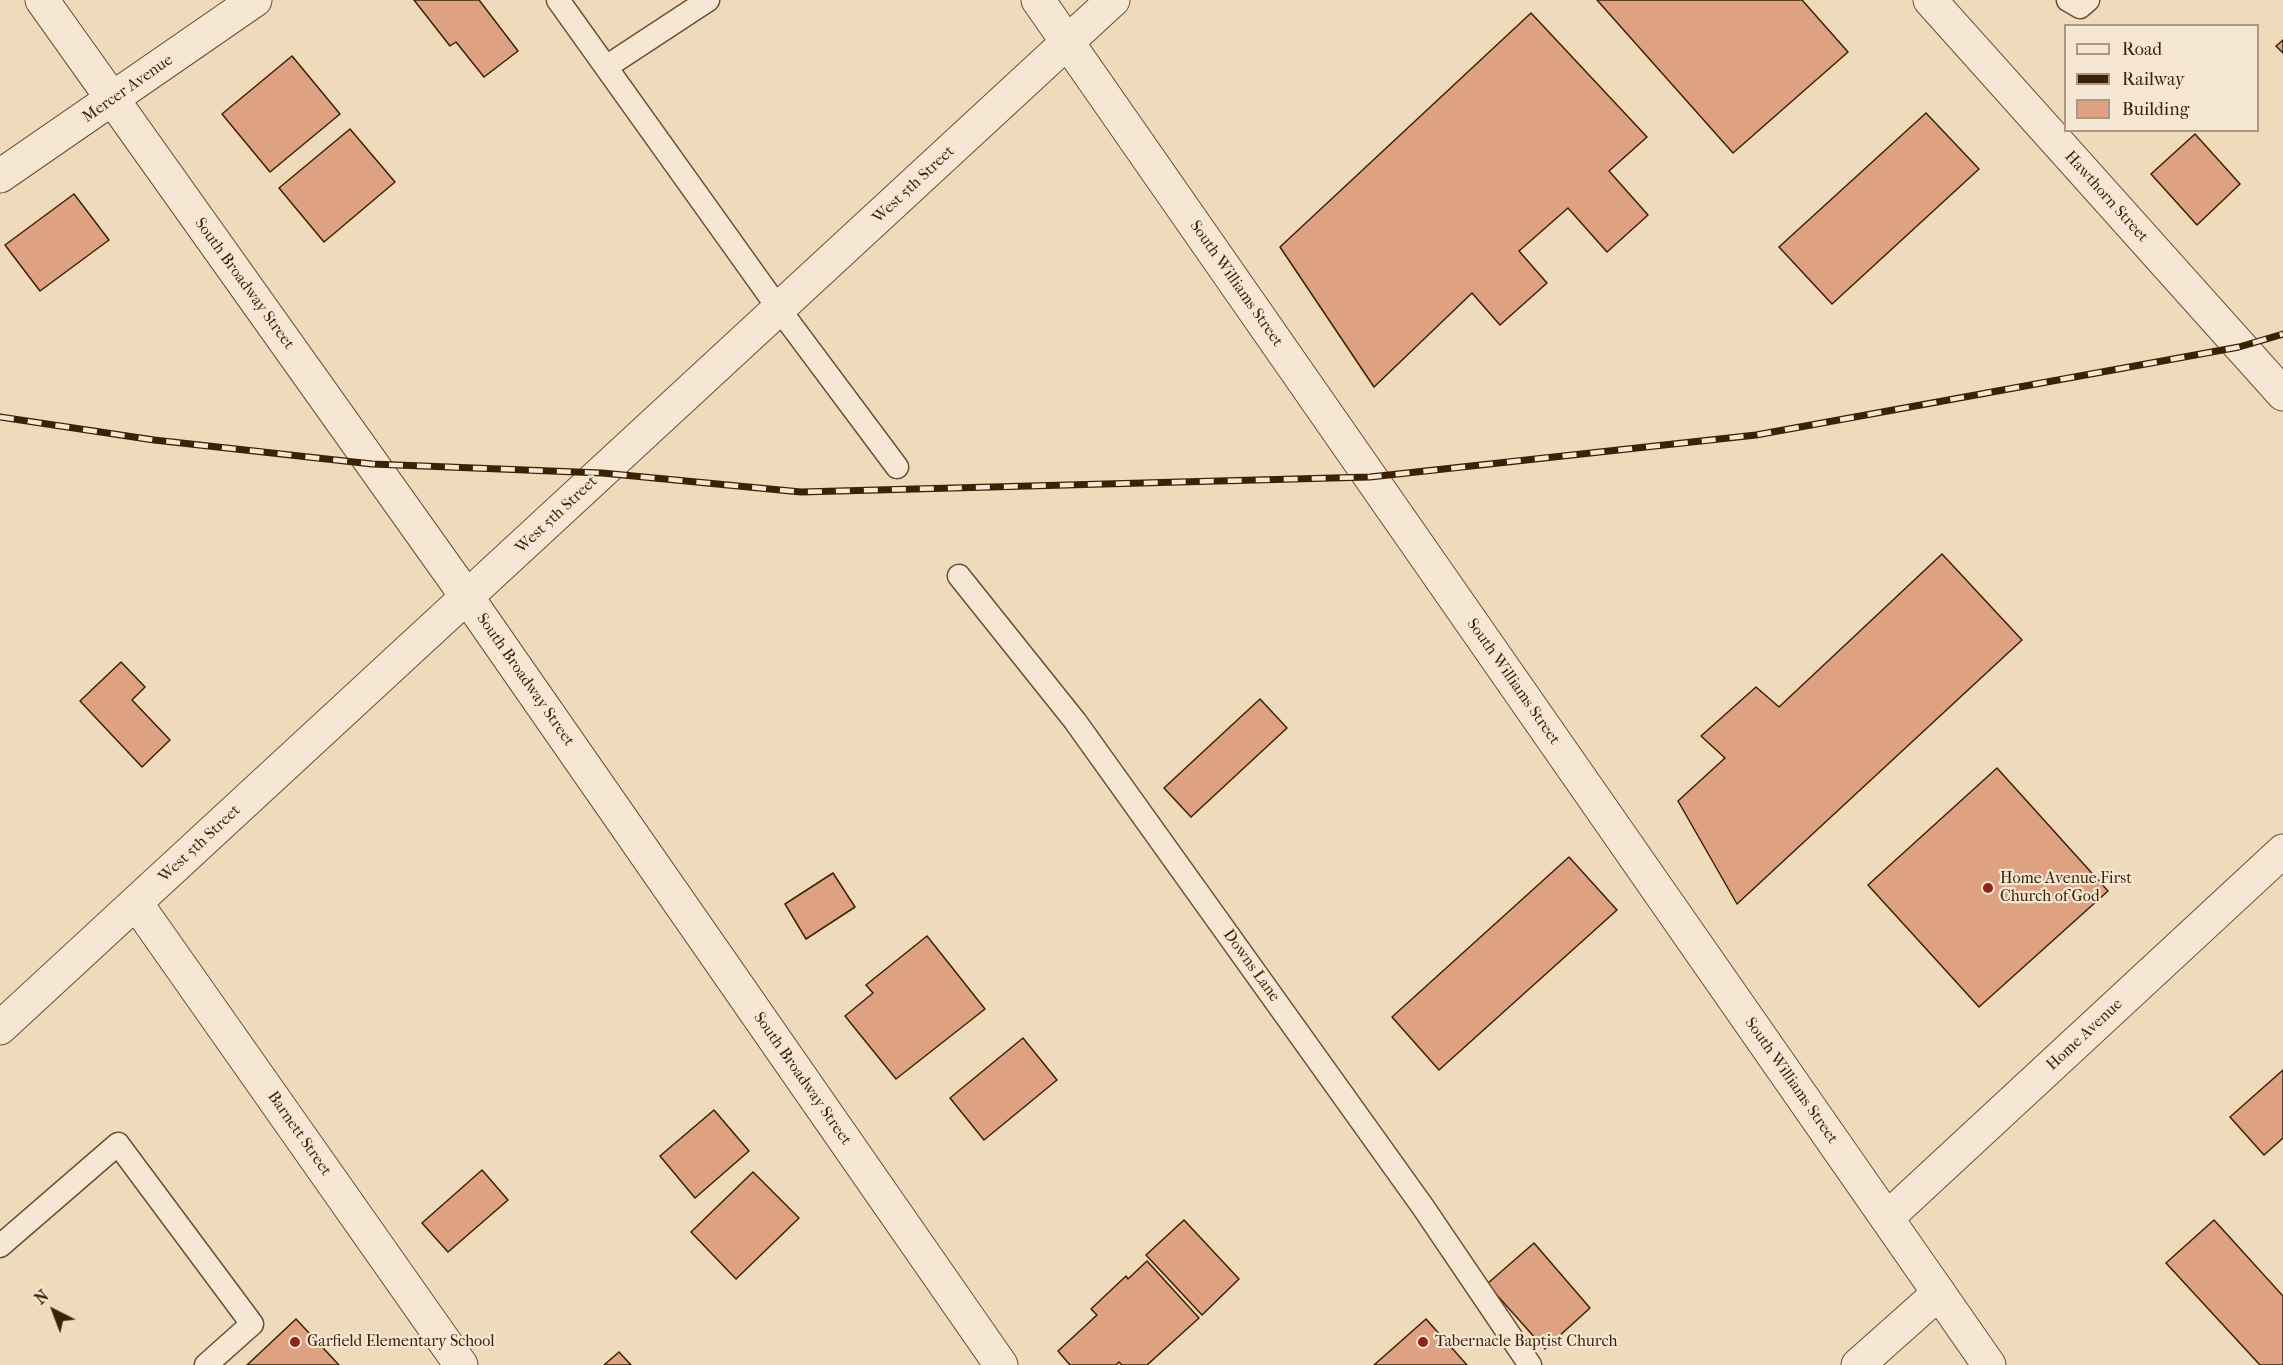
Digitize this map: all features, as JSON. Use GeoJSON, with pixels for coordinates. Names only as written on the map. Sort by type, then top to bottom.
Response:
{"type":"FeatureCollection","features":[{"type":"Feature","properties":{"kind":"street","name":"South Broadway Street"},"geometry":{"type":"LineString","coordinates":[[42,0],[467,597],[1001,1365]]}},
{"type":"Feature","properties":{"kind":"street","name":"Mercer Avenue"},"geometry":{"type":"LineString","coordinates":[[0,176],[255,0]]}},
{"type":"Feature","properties":{"kind":"street","name":"South Williams Street"},"geometry":{"type":"LineString","coordinates":[[1038,0],[1989,1365]]}},
{"type":"Feature","properties":{"kind":"street","name":"West 5th Street"},"geometry":{"type":"LineString","coordinates":[[0,1028],[1113,0]]}},
{"type":"Feature","properties":{"kind":"street","name":"Hawthorn Street"},"geometry":{"type":"LineString","coordinates":[[1930,0],[2283,394]]}},
{"type":"Feature","properties":{"kind":"street","name":"Home Avenue"},"geometry":{"type":"LineString","coordinates":[[1887,1218],[2283,851]]}},
{"type":"Feature","properties":{"kind":"street","name":"Barnett Street"},"geometry":{"type":"LineString","coordinates":[[136,903],[462,1365]]}},
{"type":"Feature","properties":{"kind":"street"},"geometry":{"type":"LineString","coordinates":[[1858,1365],[1939,1293]]}},
{"type":"Feature","properties":{"kind":"lane"},"geometry":{"type":"LineString","coordinates":[[558,0],[779,309],[897,467]]}},
{"type":"Feature","properties":{"kind":"lane"},"geometry":{"type":"LineString","coordinates":[[606,67],[708,0]]}},
{"type":"Feature","properties":{"kind":"lane"},"geometry":{"type":"LineString","coordinates":[[2068,0],[2080,7],[2088,0]]}},
{"type":"Feature","properties":{"kind":"lane","name":"Downs Lane"},"geometry":{"type":"LineString","coordinates":[[959,576],[1075,721],[1423,1207],[1530,1365]]}},
{"type":"Feature","properties":{"kind":"lane"},"geometry":{"type":"LineString","coordinates":[[0,1246],[118,1144],[252,1323],[206,1365]]}},
{"type":"Feature","properties":{"kind":"building"},"geometry":{"type":"Polygon","coordinates":[[[414,0],[479,0],[518,51],[484,77],[456,42],[450,46],[414,0]]]}},
{"type":"Feature","properties":{"kind":"building"},"geometry":{"type":"Polygon","coordinates":[[[1597,0],[1802,0],[1848,52],[1733,153],[1597,0]]]}},
{"type":"Feature","properties":{"kind":"building"},"geometry":{"type":"Polygon","coordinates":[[[1531,13],[1647,137],[1609,171],[1648,215],[1607,252],[1568,208],[1519,251],[1547,283],[1500,325],[1472,293],[1374,387],[1280,247],[1531,13]]]}},
{"type":"Feature","properties":{"kind":"building"},"geometry":{"type":"Polygon","coordinates":[[[2283,40],[2283,53],[2276,46],[2283,40]]]}},
{"type":"Feature","properties":{"kind":"building"},"geometry":{"type":"Polygon","coordinates":[[[292,56],[340,114],[270,172],[222,114],[292,56]]]}},
{"type":"Feature","properties":{"kind":"building"},"geometry":{"type":"Polygon","coordinates":[[[1926,113],[1979,169],[1832,304],[1779,247],[1926,113]]]}},
{"type":"Feature","properties":{"kind":"building"},"geometry":{"type":"Polygon","coordinates":[[[350,129],[395,182],[324,242],[279,188],[350,129]]]}},
{"type":"Feature","properties":{"kind":"building"},"geometry":{"type":"Polygon","coordinates":[[[2195,134],[2240,184],[2197,225],[2151,174],[2195,134]]]}},
{"type":"Feature","properties":{"kind":"building"},"geometry":{"type":"Polygon","coordinates":[[[74,194],[109,240],[40,291],[5,245],[74,194]]]}},
{"type":"Feature","properties":{"kind":"building"},"geometry":{"type":"Polygon","coordinates":[[[1942,554],[2022,640],[1737,904],[1678,801],[1725,758],[1701,736],[1756,687],[1779,707],[1942,554]]]}},
{"type":"Feature","properties":{"kind":"building"},"geometry":{"type":"Polygon","coordinates":[[[121,662],[145,687],[132,700],[170,740],[142,767],[80,701],[121,662]]]}},
{"type":"Feature","properties":{"kind":"building"},"geometry":{"type":"Polygon","coordinates":[[[1260,699],[1287,728],[1191,817],[1164,788],[1260,699]]]}},
{"type":"Feature","properties":{"kind":"building","name":"Home Avenue First Church of God"},"geometry":{"type":"Polygon","coordinates":[[[1997,768],[2108,891],[1979,1007],[1868,885],[1997,768]]]}},
{"type":"Feature","properties":{"kind":"building"},"geometry":{"type":"Polygon","coordinates":[[[1569,857],[1617,910],[1439,1070],[1392,1017],[1569,857]]]}},
{"type":"Feature","properties":{"kind":"building"},"geometry":{"type":"Polygon","coordinates":[[[833,873],[855,907],[806,939],[785,904],[833,873]]]}},
{"type":"Feature","properties":{"kind":"building"},"geometry":{"type":"Polygon","coordinates":[[[927,936],[985,1009],[896,1079],[845,1016],[873,993],[866,985],[927,936]]]}},
{"type":"Feature","properties":{"kind":"building"},"geometry":{"type":"Polygon","coordinates":[[[1023,1038],[1057,1080],[984,1140],[950,1098],[1023,1038]]]}},
{"type":"Feature","properties":{"kind":"building"},"geometry":{"type":"Polygon","coordinates":[[[2283,1070],[2283,1138],[2264,1155],[2230,1117],[2283,1070]]]}},
{"type":"Feature","properties":{"kind":"building"},"geometry":{"type":"Polygon","coordinates":[[[714,1110],[749,1151],[695,1198],[660,1156],[714,1110]]]}},
{"type":"Feature","properties":{"kind":"building"},"geometry":{"type":"Polygon","coordinates":[[[482,1170],[508,1200],[448,1252],[422,1223],[482,1170]]]}},
{"type":"Feature","properties":{"kind":"building"},"geometry":{"type":"Polygon","coordinates":[[[753,1172],[799,1218],[736,1279],[691,1232],[753,1172]]]}},
{"type":"Feature","properties":{"kind":"building"},"geometry":{"type":"Polygon","coordinates":[[[1184,1220],[1239,1279],[1202,1315],[1146,1255],[1184,1220]]]}},
{"type":"Feature","properties":{"kind":"building"},"geometry":{"type":"Polygon","coordinates":[[[2214,1220],[2283,1296],[2283,1365],[2260,1365],[2166,1263],[2214,1220]]]}},
{"type":"Feature","properties":{"kind":"building"},"geometry":{"type":"Polygon","coordinates":[[[1534,1243],[1590,1308],[1545,1349],[1487,1284],[1534,1243]]]}},
{"type":"Feature","properties":{"kind":"building"},"geometry":{"type":"Polygon","coordinates":[[[1147,1261],[1199,1318],[1147,1365],[1122,1365],[1119,1362],[1116,1365],[1070,1365],[1058,1351],[1097,1315],[1091,1309],[1126,1276],[1128,1279],[1147,1261]]]}},
{"type":"Feature","properties":{"kind":"building","name":"Garfield Elementary School"},"geometry":{"type":"Polygon","coordinates":[[[296,1319],[339,1365],[247,1365],[296,1319]]]}},
{"type":"Feature","properties":{"kind":"building","name":"Tabernacle Baptist Church"},"geometry":{"type":"Polygon","coordinates":[[[1426,1319],[1467,1365],[1374,1365],[1426,1319]]]}},
{"type":"Feature","properties":{"kind":"building"},"geometry":{"type":"Polygon","coordinates":[[[619,1352],[631,1365],[604,1365],[619,1352]]]}},
{"type":"Feature","properties":{"kind":"railway"},"geometry":{"type":"LineString","coordinates":[[0,417],[154,440],[372,464],[602,473],[801,492],[1370,477],[1756,435],[2239,347],[2283,334]]}},
{"type":"Feature","properties":{"kind":"place","name":"Home Avenue First Church of God"},"geometry":{"type":"Point","coordinates":[1988,888]}},
{"type":"Feature","properties":{"kind":"place","name":"Garfield Elementary School"},"geometry":{"type":"Point","coordinates":[295,1342]}},
{"type":"Feature","properties":{"kind":"place","name":"Tabernacle Baptist Church"},"geometry":{"type":"Point","coordinates":[1423,1342]}}]}
